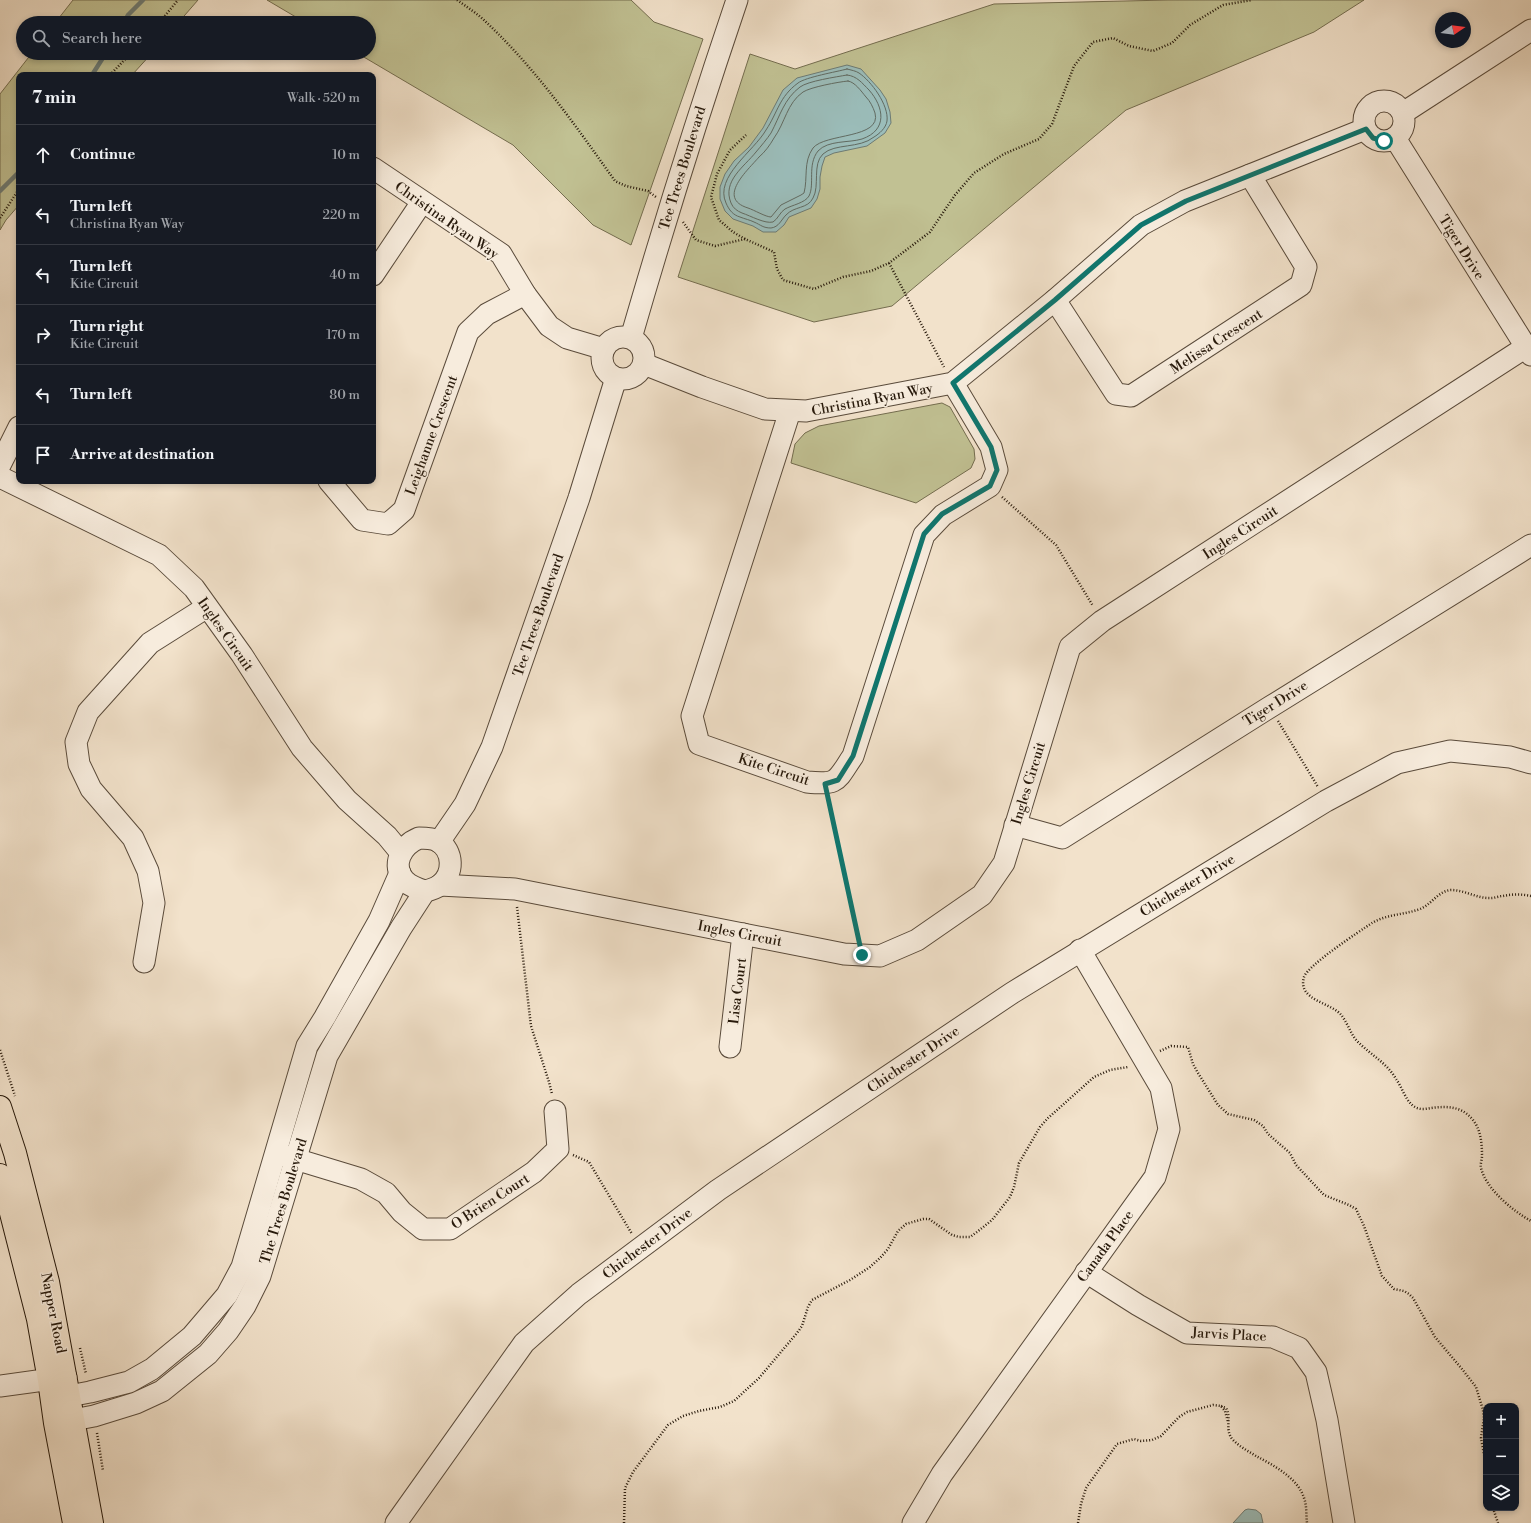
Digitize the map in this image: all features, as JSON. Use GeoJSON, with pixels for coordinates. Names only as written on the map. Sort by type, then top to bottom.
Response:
{"type":"FeatureCollection","features":[{"type":"Feature","properties":{"kind":"main road","name":"Napper Road"},"geometry":{"type":"LineString","coordinates":[[0,1107],[15,1153],[48,1282],[74,1523]]}},
{"type":"Feature","properties":{"kind":"main road","name":"Napper Road"},"geometry":{"type":"LineString","coordinates":[[0,1175],[28,1276],[38,1319],[59,1388]]}},
{"type":"Feature","properties":{"kind":"main road","name":"Napper Road"},"geometry":{"type":"LineString","coordinates":[[64,1422],[92,1523]]}},
{"type":"Feature","properties":{"kind":"street","name":"Tee Trees Boulevard"},"geometry":{"type":"LineString","coordinates":[[631,338],[706,89],[737,0]]}},
{"type":"Feature","properties":{"kind":"street"},"geometry":{"type":"LineString","coordinates":[[1403,113],[1528,38]]}},
{"type":"Feature","properties":{"kind":"street"},"geometry":{"type":"LineString","coordinates":[[1384,100],[1392,102],[1399,106],[1403,113],[1403,130],[1395,138],[1384,141],[1378,140],[1368,134],[1366,129],[1364,121],[1365,113],[1370,106],[1376,102],[1384,100]]}},
{"type":"Feature","properties":{"kind":"street","name":"Christina Ryan Way"},"geometry":{"type":"LineString","coordinates":[[644,364],[702,387],[765,409],[806,412],[953,383],[1055,300],[1141,225],[1186,201],[1366,129]]}},
{"type":"Feature","properties":{"kind":"street","name":"Tiger Drive"},"geometry":{"type":"LineString","coordinates":[[1395,138],[1528,351]]}},
{"type":"Feature","properties":{"kind":"street","name":"Christina Ryan Way"},"geometry":{"type":"LineString","coordinates":[[376,170],[501,254],[525,294],[549,326],[567,338],[604,349]]}},
{"type":"Feature","properties":{"kind":"street","name":"Melissa Crescent"},"geometry":{"type":"LineString","coordinates":[[1055,300],[1116,394],[1131,396],[1301,285],[1306,267],[1250,175]]}},
{"type":"Feature","properties":{"kind":"street"},"geometry":{"type":"LineString","coordinates":[[376,271],[422,202]]}},
{"type":"Feature","properties":{"kind":"street","name":"Leighanne Crescent"},"geometry":{"type":"LineString","coordinates":[[332,484],[362,520],[388,524],[404,510],[468,332],[487,314],[525,294]]}},
{"type":"Feature","properties":{"kind":"street"},"geometry":{"type":"LineString","coordinates":[[623,336],[631,338],[636,341],[644,351],[644,364],[641,371],[636,376],[623,380],[610,375],[602,363],[604,349],[608,342],[615,338],[623,336]]}},
{"type":"Feature","properties":{"kind":"street","name":"Ingles Circuit"},"geometry":{"type":"LineString","coordinates":[[433,888],[515,889],[844,954],[880,956],[917,940],[982,895],[1004,863],[1070,647],[1102,621],[1528,351]]}},
{"type":"Feature","properties":{"kind":"street","name":"Tee Trees Boulevard"},"geometry":{"type":"LineString","coordinates":[[438,842],[465,804],[492,747],[579,498],[616,378]]}},
{"type":"Feature","properties":{"kind":"street"},"geometry":{"type":"LineString","coordinates":[[953,383],[991,447],[997,470],[990,486]]}},
{"type":"Feature","properties":{"kind":"street","name":"Kite Circuit"},"geometry":{"type":"LineString","coordinates":[[790,411],[692,716],[699,744],[807,782],[825,784],[838,780],[853,756],[924,534],[942,514],[990,486]]}},
{"type":"Feature","properties":{"kind":"street"},"geometry":{"type":"LineString","coordinates":[[0,465],[16,433]]}},
{"type":"Feature","properties":{"kind":"street","name":"Ingles Circuit"},"geometry":{"type":"LineString","coordinates":[[0,477],[159,555],[194,588],[242,655],[302,748],[347,800],[387,836],[401,853]]}},
{"type":"Feature","properties":{"kind":"street","name":"Tiger Drive"},"geometry":{"type":"LineString","coordinates":[[1015,826],[1062,838],[1270,706],[1531,545]]}},
{"type":"Feature","properties":{"kind":"street"},"geometry":{"type":"LineString","coordinates":[[144,962],[154,903],[148,871],[133,838],[91,789],[79,764],[76,742],[88,712],[150,643],[207,607]]}},
{"type":"Feature","properties":{"kind":"street","name":"Chichester Drive"},"geometry":{"type":"LineString","coordinates":[[396,1523],[524,1343],[579,1294],[718,1190],[1012,993],[1080,950],[1326,801],[1397,764],[1450,751],[1510,757],[1531,763]]}},
{"type":"Feature","properties":{"kind":"street"},"geometry":{"type":"LineString","coordinates":[[420,838],[430,838],[445,848],[450,857],[448,875],[433,888],[414,888],[405,881],[400,873],[398,866],[401,853],[404,847],[411,841],[420,838]]}},
{"type":"Feature","properties":{"kind":"street","name":"The Trees Boulevard"},"geometry":{"type":"LineString","coordinates":[[64,1422],[94,1416],[136,1403],[162,1391],[208,1354],[228,1331],[245,1306],[260,1276],[286,1156],[294,1084],[307,1046],[379,921],[400,873]]}},
{"type":"Feature","properties":{"kind":"street","name":"The Trees Boulevard"},"geometry":{"type":"LineString","coordinates":[[0,1386],[59,1388],[129,1382],[152,1369],[192,1336],[227,1295],[242,1267],[327,1056],[401,928],[433,888]]}},
{"type":"Feature","properties":{"kind":"street","name":"Lisa Court"},"geometry":{"type":"LineString","coordinates":[[730,1047],[743,934]]}},
{"type":"Feature","properties":{"kind":"street","name":"Canada Place"},"geometry":{"type":"LineString","coordinates":[[913,1523],[942,1474],[1155,1177],[1169,1129],[1161,1088],[1151,1054],[1080,950]]}},
{"type":"Feature","properties":{"kind":"street"},"geometry":{"type":"LineString","coordinates":[[555,1111],[558,1149]]}},
{"type":"Feature","properties":{"kind":"street","name":"O Brien Court"},"geometry":{"type":"LineString","coordinates":[[286,1156],[361,1179],[386,1193],[402,1212],[423,1229],[450,1229],[534,1172],[558,1149]]}},
{"type":"Feature","properties":{"kind":"street","name":"Jarvis Place"},"geometry":{"type":"LineString","coordinates":[[1086,1272],[1138,1306],[1187,1333],[1273,1337],[1299,1348],[1316,1372],[1327,1420],[1344,1523]]}},
{"type":"Feature","properties":{"kind":"path"},"geometry":{"type":"LineString","coordinates":[[165,16],[178,0]]}},
{"type":"Feature","properties":{"kind":"path"},"geometry":{"type":"LineString","coordinates":[[457,0],[485,21],[539,77],[615,181],[626,186],[648,191],[669,208],[686,225],[696,240],[715,246],[745,239]]}},
{"type":"Feature","properties":{"kind":"path"},"geometry":{"type":"LineString","coordinates":[[746,135],[730,150],[717,174],[711,197],[719,220],[733,232],[745,239],[774,252],[778,269],[783,280],[814,289],[843,277],[871,272],[889,263],[930,232],[954,195],[974,173],[1004,154],[1039,139],[1052,124],[1074,66],[1093,42],[1113,38],[1129,46],[1153,51],[1172,43],[1190,25],[1223,5],[1252,0]]}},
{"type":"Feature","properties":{"kind":"path"},"geometry":{"type":"LineString","coordinates":[[113,72],[124,60]]}},
{"type":"Feature","properties":{"kind":"path"},"geometry":{"type":"LineString","coordinates":[[0,218],[16,194]]}},
{"type":"Feature","properties":{"kind":"path"},"geometry":{"type":"LineString","coordinates":[[889,263],[953,383]]}},
{"type":"Feature","properties":{"kind":"path"},"geometry":{"type":"LineString","coordinates":[[990,486],[1056,545],[1102,621]]}},
{"type":"Feature","properties":{"kind":"path"},"geometry":{"type":"LineString","coordinates":[[1270,706],[1326,801]]}},
{"type":"Feature","properties":{"kind":"path"},"geometry":{"type":"LineString","coordinates":[[825,784],[862,955]]}},
{"type":"Feature","properties":{"kind":"path"},"geometry":{"type":"LineString","coordinates":[[515,889],[531,1026],[549,1082],[555,1111]]}},
{"type":"Feature","properties":{"kind":"path"},"geometry":{"type":"LineString","coordinates":[[1531,896],[1514,894],[1491,898],[1452,890],[1443,892],[1421,909],[1402,914],[1390,915],[1379,919],[1320,960],[1304,977],[1304,985],[1307,994],[1313,999],[1335,1009],[1341,1014],[1358,1042],[1390,1068],[1409,1101],[1415,1107],[1423,1109],[1444,1106],[1463,1110],[1474,1121],[1482,1143],[1481,1167],[1484,1178],[1491,1190],[1518,1214],[1531,1221]]}},
{"type":"Feature","properties":{"kind":"path"},"geometry":{"type":"LineString","coordinates":[[624,1523],[625,1488],[633,1472],[668,1425],[699,1411],[720,1407],[734,1401],[744,1393],[759,1378],[797,1333],[802,1326],[808,1307],[812,1300],[850,1280],[870,1267],[888,1248],[898,1230],[906,1224],[923,1219],[929,1219],[952,1235],[958,1237],[970,1237],[977,1232],[992,1220],[1010,1197],[1014,1187],[1019,1163],[1040,1128],[1048,1118],[1094,1077],[1110,1070],[1133,1065],[1151,1054],[1171,1046],[1188,1047],[1195,1068],[1218,1105],[1228,1114],[1254,1120],[1263,1126],[1268,1134],[1290,1153],[1296,1165],[1324,1195],[1349,1204],[1356,1209],[1364,1226],[1382,1276],[1394,1290],[1404,1291],[1413,1298],[1435,1337],[1476,1387],[1484,1418],[1481,1438],[1483,1449]]}},
{"type":"Feature","properties":{"kind":"path"},"geometry":{"type":"LineString","coordinates":[[558,1149],[589,1162],[640,1247]]}},
{"type":"Feature","properties":{"kind":"path"},"geometry":{"type":"LineString","coordinates":[[1078,1523],[1081,1504],[1086,1488],[1117,1444],[1134,1439],[1141,1441],[1152,1440],[1161,1436],[1187,1412],[1213,1405],[1221,1406],[1225,1411],[1229,1434],[1241,1448],[1282,1472],[1299,1488],[1304,1498],[1307,1523]]}},
{"type":"Feature","properties":{"kind":"path"},"geometry":{"type":"LineString","coordinates":[[1494,1511],[1498,1523]]}},
{"type":"Feature","properties":{"kind":"green space"},"geometry":{"type":"Polygon","coordinates":[[[73,0],[198,0],[184,16],[60,16],[73,0]]]}},
{"type":"Feature","properties":{"kind":"green space"},"geometry":{"type":"Polygon","coordinates":[[[267,0],[631,0],[654,22],[703,39],[631,245],[593,225],[513,145],[369,60],[376,60],[376,16],[294,16],[267,0]]]}},
{"type":"Feature","properties":{"kind":"green space"},"geometry":{"type":"Polygon","coordinates":[[[1168,0],[1364,0],[1314,32],[1126,110],[892,306],[814,322],[678,277],[750,54],[795,69],[994,4],[1168,0]]]}},
{"type":"Feature","properties":{"kind":"green space"},"geometry":{"type":"Polygon","coordinates":[[[27,60],[146,60],[135,72],[17,72],[27,60]]]}},
{"type":"Feature","properties":{"kind":"green space"},"geometry":{"type":"Polygon","coordinates":[[[16,74],[16,208],[0,230],[0,94],[16,74]]]}},
{"type":"Feature","properties":{"kind":"green space"},"geometry":{"type":"Polygon","coordinates":[[[942,403],[950,407],[974,449],[975,459],[971,468],[916,503],[791,463],[795,444],[805,433],[819,426],[942,403]]]}},
{"type":"Feature","properties":{"kind":"water"},"geometry":{"type":"Polygon","coordinates":[[[847,65],[861,69],[886,99],[890,112],[891,123],[885,133],[867,146],[834,153],[825,157],[822,166],[820,189],[817,199],[811,208],[789,217],[784,225],[776,232],[763,232],[753,226],[733,219],[725,211],[720,199],[720,187],[725,174],[734,161],[749,147],[763,128],[783,90],[797,78],[847,65]]]}},
{"type":"Feature","properties":{"kind":"water"},"geometry":{"type":"Polygon","coordinates":[[[1245,1510],[1256,1510],[1261,1514],[1263,1523],[1233,1523],[1245,1510]]]}},
{"type":"Feature","properties":{"kind":"waterway"},"geometry":{"type":"LineString","coordinates":[[128,16],[143,0]]}},
{"type":"Feature","properties":{"kind":"waterway"},"geometry":{"type":"LineString","coordinates":[[94,72],[102,60]]}},
{"type":"Feature","properties":{"kind":"waterway"},"geometry":{"type":"LineString","coordinates":[[0,191],[16,175]]}},
{"type":"Feature","properties":{"kind":"route"},"geometry":{"type":"LineString","coordinates":[[862,955],[825,784],[838,780],[853,756],[924,534],[942,514],[990,486],[997,470],[991,447],[953,383],[1055,300],[1141,225],[1186,201],[1366,129],[1368,134],[1373,138],[1384,141]]}}]}
